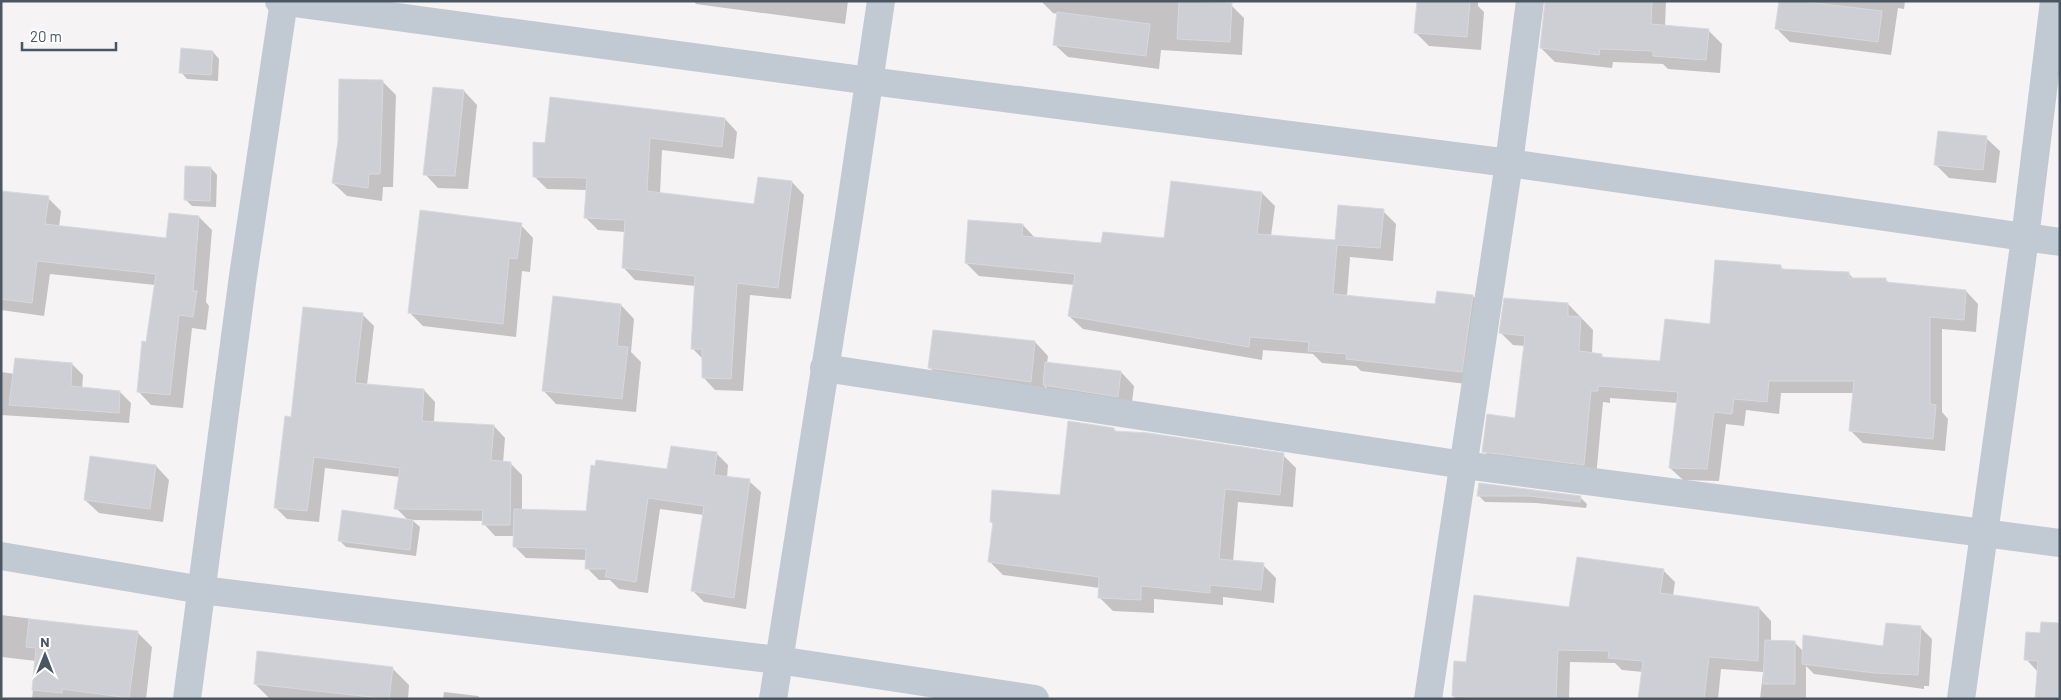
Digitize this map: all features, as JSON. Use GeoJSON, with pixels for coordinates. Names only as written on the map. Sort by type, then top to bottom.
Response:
{"type":"FeatureCollection","features":[{"type":"Feature","properties":{"kind":"street"},"geometry":{"type":"LineString","coordinates":[[279,1],[870,81],[1509,163],[2060,242]]}},
{"type":"Feature","properties":{"kind":"street"},"geometry":{"type":"LineString","coordinates":[[773,699],[881,1]]}},
{"type":"Feature","properties":{"kind":"street"},"geometry":{"type":"LineString","coordinates":[[1428,699],[1509,163],[1530,1]]}},
{"type":"Feature","properties":{"kind":"street"},"geometry":{"type":"LineString","coordinates":[[1961,699],[2025,238],[2054,1]]}},
{"type":"Feature","properties":{"kind":"street"},"geometry":{"type":"LineString","coordinates":[[187,699],[242,286],[284,2]]}},
{"type":"Feature","properties":{"kind":"street"},"geometry":{"type":"LineString","coordinates":[[824,368],[1464,465],[2060,543]]}},
{"type":"Feature","properties":{"kind":"street"},"geometry":{"type":"LineString","coordinates":[[1,556],[202,590],[778,660],[1035,699]]}},
{"type":"Feature","properties":{"kind":"building"},"geometry":{"type":"Polygon","coordinates":[[[1179,1],[1232,3],[1230,42],[1177,39],[1179,1]]]}},
{"type":"Feature","properties":{"kind":"building"},"geometry":{"type":"Polygon","coordinates":[[[1417,1],[1470,1],[1467,37],[1414,33],[1417,1]]]}},
{"type":"Feature","properties":{"kind":"building"},"geometry":{"type":"Polygon","coordinates":[[[1545,1],[1652,1],[1651,24],[1709,29],[1706,60],[1653,56],[1653,51],[1600,49],[1599,55],[1540,48],[1545,1]]]}},
{"type":"Feature","properties":{"kind":"building"},"geometry":{"type":"Polygon","coordinates":[[[1779,1],[1799,1],[1882,11],[1878,42],[1775,29],[1779,1]]]}},
{"type":"Feature","properties":{"kind":"building"},"geometry":{"type":"Polygon","coordinates":[[[1057,12],[1150,24],[1146,56],[1053,45],[1057,12]]]}},
{"type":"Feature","properties":{"kind":"building"},"geometry":{"type":"Polygon","coordinates":[[[181,48],[213,51],[211,75],[179,73],[181,48]]]}},
{"type":"Feature","properties":{"kind":"building"},"geometry":{"type":"Polygon","coordinates":[[[339,79],[383,80],[380,174],[369,174],[368,188],[332,183],[338,141],[339,79]]]}},
{"type":"Feature","properties":{"kind":"building"},"geometry":{"type":"Polygon","coordinates":[[[433,87],[464,90],[455,176],[423,175],[433,87]]]}},
{"type":"Feature","properties":{"kind":"building"},"geometry":{"type":"Polygon","coordinates":[[[550,97],[725,118],[722,147],[650,138],[647,191],[754,204],[758,177],[792,181],[778,288],[737,283],[731,379],[702,378],[702,349],[691,349],[695,276],[622,268],[625,220],[584,218],[587,178],[533,177],[533,142],[545,143],[550,97]]]}},
{"type":"Feature","properties":{"kind":"building"},"geometry":{"type":"Polygon","coordinates":[[[1938,131],[1987,136],[1983,170],[1934,165],[1938,131]]]}},
{"type":"Feature","properties":{"kind":"building"},"geometry":{"type":"Polygon","coordinates":[[[185,166],[211,167],[210,201],[184,200],[185,166]]]}},
{"type":"Feature","properties":{"kind":"building"},"geometry":{"type":"Polygon","coordinates":[[[1171,181],[1262,192],[1257,234],[1335,240],[1338,205],[1384,209],[1380,248],[1337,245],[1333,294],[1435,304],[1437,291],[1473,295],[1462,372],[1346,359],[1347,354],[1308,351],[1309,342],[1250,337],[1249,347],[1068,316],[1075,274],[965,263],[968,220],[1023,224],[1022,236],[1101,243],[1103,232],[1164,238],[1171,181]]]}},
{"type":"Feature","properties":{"kind":"building"},"geometry":{"type":"Polygon","coordinates":[[[1,191],[49,196],[45,224],[166,238],[169,213],[199,216],[193,291],[197,291],[193,317],[179,315],[170,395],[137,392],[142,341],[146,342],[156,274],[37,261],[32,303],[1,299],[1,191]]]}},
{"type":"Feature","properties":{"kind":"building"},"geometry":{"type":"Polygon","coordinates":[[[420,210],[522,223],[517,259],[509,258],[503,324],[408,313],[420,210]]]}},
{"type":"Feature","properties":{"kind":"building"},"geometry":{"type":"Polygon","coordinates":[[[1715,260],[1781,265],[1781,269],[1849,272],[1849,278],[1886,278],[1886,282],[1966,290],[1964,320],[1930,317],[1930,404],[1936,405],[1933,439],[1849,431],[1854,381],[1769,381],[1767,402],[1734,399],[1732,414],[1714,412],[1707,469],[1669,468],[1678,392],[1598,386],[1598,391],[1591,391],[1584,465],[1482,452],[1487,414],[1515,418],[1525,336],[1499,333],[1504,298],[1568,303],[1568,316],[1581,317],[1579,351],[1602,354],[1602,357],[1660,361],[1665,319],[1710,324],[1715,260]]]}},
{"type":"Feature","properties":{"kind":"building"},"geometry":{"type":"Polygon","coordinates":[[[553,296],[621,304],[617,346],[628,347],[622,399],[542,391],[553,296]]]}},
{"type":"Feature","properties":{"kind":"building"},"geometry":{"type":"Polygon","coordinates":[[[303,307],[363,313],[355,383],[424,389],[422,421],[494,425],[491,460],[511,462],[510,525],[482,525],[483,510],[394,509],[400,468],[314,457],[307,511],[274,508],[285,416],[291,417],[303,307]]]}},
{"type":"Feature","properties":{"kind":"building"},"geometry":{"type":"Polygon","coordinates":[[[933,330],[1035,341],[1031,382],[928,368],[933,330]]]}},
{"type":"Feature","properties":{"kind":"building"},"geometry":{"type":"Polygon","coordinates":[[[15,358],[72,363],[71,386],[120,391],[119,413],[9,405],[15,358]]]}},
{"type":"Feature","properties":{"kind":"building"},"geometry":{"type":"Polygon","coordinates":[[[1045,362],[1121,371],[1118,397],[1043,385],[1045,362]]]}},
{"type":"Feature","properties":{"kind":"building"},"geometry":{"type":"Polygon","coordinates":[[[1068,421],[1114,428],[1114,431],[1148,433],[1284,453],[1280,495],[1225,489],[1219,559],[1264,563],[1261,590],[1210,585],[1210,593],[1141,586],[1141,600],[1098,598],[1099,577],[988,562],[993,522],[990,522],[992,490],[1060,495],[1068,421]]]}},
{"type":"Feature","properties":{"kind":"building"},"geometry":{"type":"Polygon","coordinates":[[[671,446],[717,452],[714,475],[750,479],[734,598],[691,591],[704,506],[648,498],[636,582],[605,577],[607,569],[585,569],[586,549],[513,547],[514,509],[586,511],[591,465],[595,466],[596,460],[667,469],[671,446]]]}},
{"type":"Feature","properties":{"kind":"building"},"geometry":{"type":"Polygon","coordinates":[[[90,456],[156,465],[150,509],[84,500],[90,456]]]}},
{"type":"Feature","properties":{"kind":"building"},"geometry":{"type":"Polygon","coordinates":[[[1479,483],[1581,496],[1580,502],[1529,496],[1477,496],[1479,483]]]}},
{"type":"Feature","properties":{"kind":"building"},"geometry":{"type":"Polygon","coordinates":[[[342,510],[413,520],[410,550],[338,541],[342,510]]]}},
{"type":"Feature","properties":{"kind":"building"},"geometry":{"type":"Polygon","coordinates":[[[1577,557],[1664,569],[1660,593],[1759,607],[1758,661],[1709,657],[1704,699],[1638,699],[1643,661],[1608,658],[1609,651],[1558,650],[1556,699],[1489,699],[1452,696],[1454,661],[1466,662],[1474,595],[1569,607],[1577,557]]]}},
{"type":"Feature","properties":{"kind":"building"},"geometry":{"type":"Polygon","coordinates":[[[29,619],[138,631],[129,698],[62,689],[62,693],[32,690],[36,648],[26,647],[29,619]]]}},
{"type":"Feature","properties":{"kind":"building"},"geometry":{"type":"Polygon","coordinates":[[[2041,622],[2060,623],[2060,699],[2035,699],[2038,661],[2024,660],[2026,632],[2040,633],[2041,622]]]}},
{"type":"Feature","properties":{"kind":"building"},"geometry":{"type":"Polygon","coordinates":[[[1886,623],[1921,626],[1918,675],[1874,673],[1802,664],[1803,635],[1883,646],[1886,623]]]}},
{"type":"Feature","properties":{"kind":"building"},"geometry":{"type":"Polygon","coordinates":[[[1765,640],[1795,641],[1795,684],[1763,684],[1765,640]]]}},
{"type":"Feature","properties":{"kind":"building"},"geometry":{"type":"Polygon","coordinates":[[[257,651],[393,667],[389,699],[254,684],[257,651]]]}}]}
